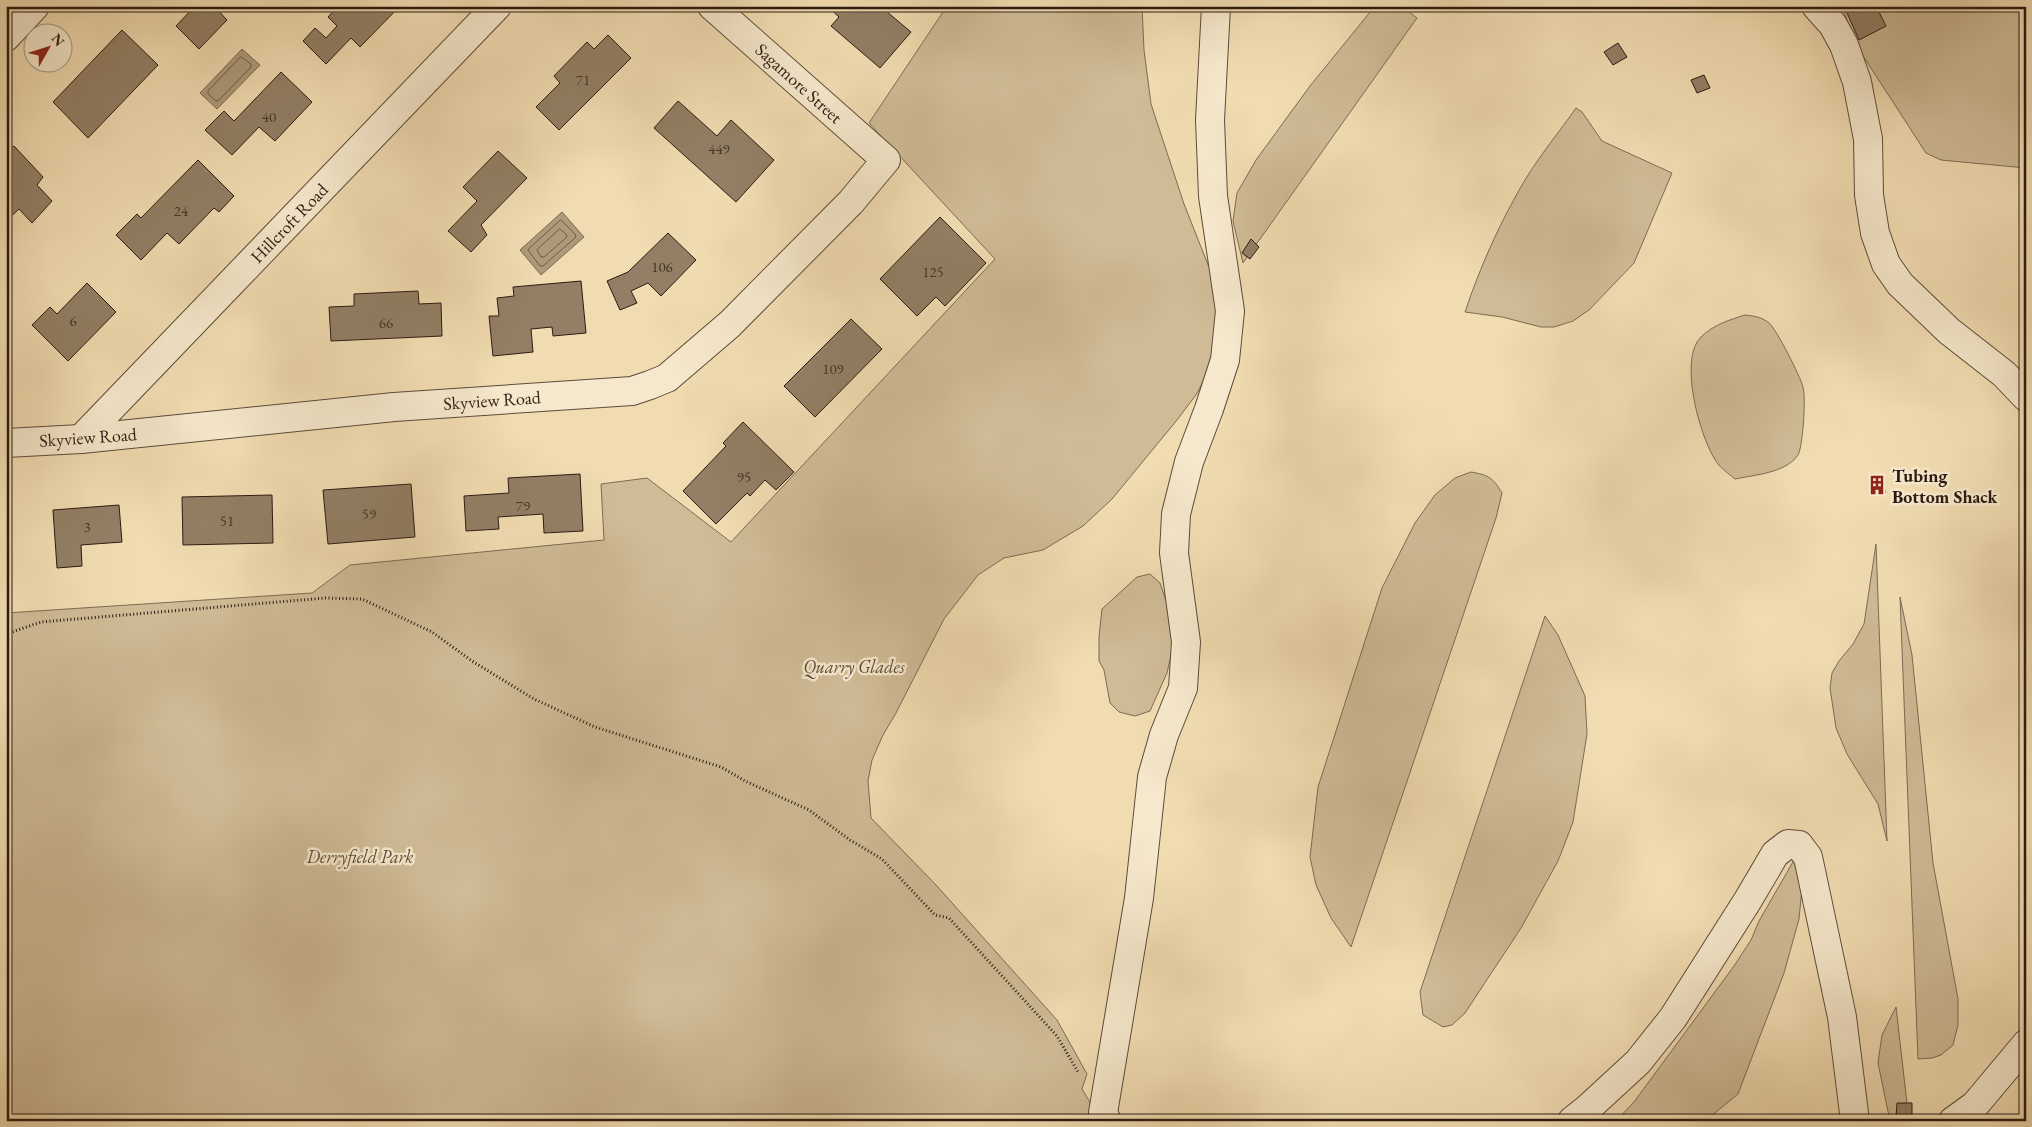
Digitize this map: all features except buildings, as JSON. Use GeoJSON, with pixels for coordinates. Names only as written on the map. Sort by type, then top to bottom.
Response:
{"type":"FeatureCollection","features":[{"type":"Feature","properties":{"kind":"street"},"geometry":{"type":"LineString","coordinates":[[6,37],[35,6]]}},
{"type":"Feature","properties":{"kind":"street","name":"Hillcroft Road"},"geometry":{"type":"LineString","coordinates":[[80,439],[497,6]]}},
{"type":"Feature","properties":{"kind":"street","name":"Sagamore Street"},"geometry":{"type":"LineString","coordinates":[[712,6],[886,160]]}},
{"type":"Feature","properties":{"kind":"street"},"geometry":{"type":"LineString","coordinates":[[1105,1117],[1139,898],[1152,777],[1164,735],[1182,688],[1186,642],[1174,553],[1176,514],[1189,462],[1225,360],[1230,311],[1213,196],[1210,120],[1216,6]]}},
{"type":"Feature","properties":{"kind":"street"},"geometry":{"type":"LineString","coordinates":[[1816,6],[1833,25],[1844,45],[1857,82],[1868,139],[1869,195],[1875,233],[1886,264],[1900,284],[1948,331],[2004,374],[2026,397]]}},
{"type":"Feature","properties":{"kind":"street","name":"Skyview Road"},"geometry":{"type":"LineString","coordinates":[[6,442],[80,439],[394,407],[632,391],[650,385],[672,374],[730,324],[851,202],[886,160]]}},
{"type":"Feature","properties":{"kind":"street"},"geometry":{"type":"LineString","coordinates":[[1572,1121],[1588,1109],[1638,1062],[1673,1018],[1748,900],[1774,854],[1788,844],[1799,845],[1808,857],[1842,1017],[1855,1121]]}},
{"type":"Feature","properties":{"kind":"street"},"geometry":{"type":"LineString","coordinates":[[1953,1121],[1975,1105],[2026,1044]]}},
{"type":"Feature","properties":{"kind":"path"},"geometry":{"type":"LineString","coordinates":[[6,634],[41,622],[325,598],[362,600],[432,632],[472,661],[534,699],[595,727],[721,767],[745,781],[809,810],[850,840],[882,859],[935,914],[949,918],[1056,1036],[1105,1117]]}},
{"type":"Feature","properties":{"kind":"green space","name":"Derryfield Park"},"geometry":{"type":"Polygon","coordinates":[[[947,6],[1142,6],[1144,50],[1151,104],[1184,204],[1216,285],[1219,326],[1209,370],[1196,395],[1112,499],[1083,526],[1043,550],[1004,558],[978,575],[944,619],[883,735],[872,760],[868,781],[871,818],[936,885],[1057,1020],[1087,1074],[1082,1089],[1096,1112],[1096,1121],[6,1121],[6,613],[312,593],[350,565],[604,540],[601,484],[647,478],[731,542],[995,259],[869,123],[947,6]]]}},
{"type":"Feature","properties":{"kind":"green space"},"geometry":{"type":"Polygon","coordinates":[[[1375,6],[1401,6],[1417,18],[1243,263],[1233,221],[1237,193],[1256,160],[1310,86],[1375,6]]]}},
{"type":"Feature","properties":{"kind":"green space"},"geometry":{"type":"Polygon","coordinates":[[[1842,6],[2026,6],[2026,168],[1941,160],[1926,153],[1856,45],[1842,6]]]}},
{"type":"Feature","properties":{"kind":"green space"},"geometry":{"type":"Polygon","coordinates":[[[1576,108],[1582,112],[1602,141],[1672,173],[1634,263],[1589,310],[1573,321],[1554,327],[1541,327],[1502,317],[1465,312],[1477,278],[1516,195],[1537,161],[1576,108]]]}},
{"type":"Feature","properties":{"kind":"green space"},"geometry":{"type":"Polygon","coordinates":[[[1745,315],[1761,318],[1769,323],[1782,343],[1798,373],[1803,387],[1804,422],[1800,450],[1793,461],[1786,466],[1769,472],[1735,479],[1718,464],[1704,435],[1694,399],[1691,362],[1694,348],[1701,337],[1722,323],[1745,315]]]}},
{"type":"Feature","properties":{"kind":"green space"},"geometry":{"type":"Polygon","coordinates":[[[1471,472],[1490,478],[1502,493],[1496,518],[1351,947],[1331,918],[1316,885],[1310,857],[1318,787],[1382,588],[1415,523],[1435,495],[1455,478],[1471,472]]]}},
{"type":"Feature","properties":{"kind":"green space"},"geometry":{"type":"Polygon","coordinates":[[[1876,544],[1887,841],[1878,804],[1847,754],[1836,728],[1830,688],[1832,673],[1853,644],[1864,624],[1876,544]]]}},
{"type":"Feature","properties":{"kind":"green space"},"geometry":{"type":"Polygon","coordinates":[[[1150,574],[1160,583],[1168,607],[1174,642],[1167,673],[1150,711],[1135,716],[1119,712],[1110,703],[1104,670],[1099,661],[1099,637],[1102,609],[1137,577],[1150,574]]]}},
{"type":"Feature","properties":{"kind":"green space"},"geometry":{"type":"Polygon","coordinates":[[[1900,597],[1912,655],[1933,863],[1958,999],[1958,1025],[1953,1045],[1941,1055],[1918,1059],[1900,597]]]}},
{"type":"Feature","properties":{"kind":"green space"},"geometry":{"type":"Polygon","coordinates":[[[1545,616],[1558,635],[1585,696],[1587,734],[1573,822],[1558,861],[1521,928],[1465,1013],[1452,1025],[1443,1027],[1423,1015],[1420,992],[1545,616]]]}},
{"type":"Feature","properties":{"kind":"green space"},"geometry":{"type":"Polygon","coordinates":[[[1794,860],[1802,888],[1799,919],[1784,973],[1738,1094],[1705,1121],[1616,1121],[1634,1102],[1734,966],[1751,940],[1759,921],[1794,860]]]}},
{"type":"Feature","properties":{"kind":"green space"},"geometry":{"type":"Polygon","coordinates":[[[1896,1007],[1909,1121],[1890,1121],[1878,1063],[1882,1035],[1896,1007]]]}},
{"type":"Feature","properties":{"kind":"water"},"geometry":{"type":"Polygon","coordinates":[[[242,49],[260,65],[217,109],[200,93],[242,49]]]}},
{"type":"Feature","properties":{"kind":"water"},"geometry":{"type":"Polygon","coordinates":[[[562,212],[584,237],[541,275],[520,250],[562,212]]]}},
{"type":"Feature","properties":{"kind":"place","name":"Tubing Bottom Shack"},"geometry":{"type":"Point","coordinates":[1877,485]}},
{"type":"Feature","properties":{"kind":"park label","name":"Quarry Glades"},"geometry":{"type":"Point","coordinates":[854,666]}}]}
